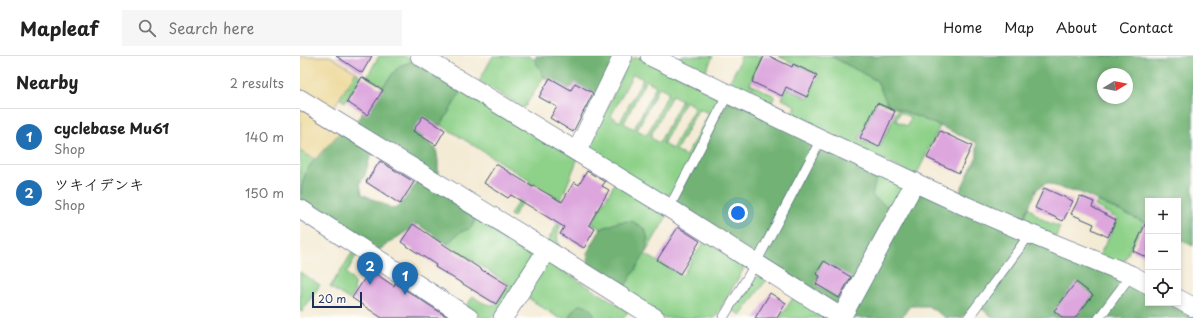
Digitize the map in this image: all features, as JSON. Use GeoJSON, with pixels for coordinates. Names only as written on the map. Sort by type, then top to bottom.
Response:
{"type":"FeatureCollection","features":[{"type":"Feature","properties":{"kind":"street"},"geometry":{"type":"LineString","coordinates":[[420,56],[669,208],[842,318],[915,182]]}},
{"type":"Feature","properties":{"kind":"street"},"geometry":{"type":"LineString","coordinates":[[577,151],[623,56]]}},
{"type":"Feature","properties":{"kind":"street"},"geometry":{"type":"LineString","coordinates":[[650,56],[821,139],[915,182],[1030,234],[1131,275],[1145,282]]}},
{"type":"Feature","properties":{"kind":"street"},"geometry":{"type":"LineString","coordinates":[[300,99],[655,318]]}},
{"type":"Feature","properties":{"kind":"street"},"geometry":{"type":"LineString","coordinates":[[300,210],[468,318]]}},
{"type":"Feature","properties":{"kind":"street"},"geometry":{"type":"LineString","coordinates":[[503,318],[547,250]]}},
{"type":"Feature","properties":{"kind":"street"},"geometry":{"type":"LineString","coordinates":[[1181,301],[1193,307]]}},
{"type":"Feature","properties":{"kind":"lane"},"geometry":{"type":"LineString","coordinates":[[669,208],[728,94]]}},
{"type":"Feature","properties":{"kind":"lane"},"geometry":{"type":"LineString","coordinates":[[723,318],[756,263],[821,139]]}},
{"type":"Feature","properties":{"kind":"lane"},"geometry":{"type":"LineString","coordinates":[[968,318],[1030,234]]}},
{"type":"Feature","properties":{"kind":"lane"},"geometry":{"type":"LineString","coordinates":[[1099,318],[1131,275]]}},
{"type":"Feature","properties":{"kind":"green space"},"geometry":{"type":"Polygon","coordinates":[[[379,56],[405,56],[413,61],[399,66],[383,86],[367,77],[379,56]]]}},
{"type":"Feature","properties":{"kind":"green space"},"geometry":{"type":"Polygon","coordinates":[[[493,56],[529,56],[535,60],[544,77],[524,108],[479,81],[493,56]]]}},
{"type":"Feature","properties":{"kind":"green space"},"geometry":{"type":"Polygon","coordinates":[[[536,56],[622,56],[598,94],[576,86],[569,88],[558,87],[544,77],[535,60],[536,56]]]}},
{"type":"Feature","properties":{"kind":"green space"},"geometry":{"type":"Polygon","coordinates":[[[680,56],[713,56],[704,75],[677,63],[680,56]]]}},
{"type":"Feature","properties":{"kind":"green space"},"geometry":{"type":"Polygon","coordinates":[[[741,56],[762,56],[750,84],[775,96],[770,106],[728,85],[741,56]]]}},
{"type":"Feature","properties":{"kind":"green space"},"geometry":{"type":"Polygon","coordinates":[[[778,56],[831,56],[877,81],[888,105],[877,101],[859,139],[879,148],[898,109],[940,126],[916,176],[792,115],[796,106],[782,99],[787,88],[808,98],[819,75],[778,56]],[[900,112],[896,121],[907,126],[911,118],[900,112]]]}},
{"type":"Feature","properties":{"kind":"green space"},"geometry":{"type":"Polygon","coordinates":[[[831,56],[1193,56],[1193,246],[1181,240],[1181,198],[1145,198],[1145,223],[1079,192],[1070,191],[1046,183],[1037,189],[1023,220],[1020,236],[1145,285],[1145,306],[1181,306],[1181,304],[1193,307],[1193,318],[994,318],[982,309],[972,307],[962,318],[946,318],[928,306],[910,306],[901,318],[851,318],[672,207],[729,98],[878,169],[872,196],[886,206],[895,206],[910,186],[959,193],[977,156],[977,143],[888,105],[877,81],[831,56]]]}},
{"type":"Feature","properties":{"kind":"green space"},"geometry":{"type":"Polygon","coordinates":[[[633,58],[641,58],[715,93],[719,98],[718,105],[673,193],[661,197],[589,148],[628,62],[633,58]],[[633,74],[611,116],[620,122],[643,79],[633,74]],[[646,80],[624,123],[634,129],[656,86],[646,80]],[[659,87],[637,130],[647,135],[669,92],[659,87]],[[672,95],[650,137],[659,143],[682,100],[672,95]],[[685,101],[663,144],[672,149],[695,107],[685,101]],[[699,108],[676,151],[686,156],[709,114],[699,108]]]}},
{"type":"Feature","properties":{"kind":"green space"},"geometry":{"type":"Polygon","coordinates":[[[413,61],[462,90],[441,125],[432,125],[422,138],[436,149],[438,161],[438,188],[478,214],[471,228],[460,232],[447,244],[417,224],[379,250],[302,202],[301,190],[306,171],[315,159],[342,130],[357,120],[399,66],[413,61]],[[378,151],[370,157],[365,175],[360,183],[362,194],[394,209],[400,206],[416,184],[412,174],[378,151]]]}},
{"type":"Feature","properties":{"kind":"green space"},"geometry":{"type":"Polygon","coordinates":[[[356,72],[361,76],[345,102],[339,98],[356,72]]]}},
{"type":"Feature","properties":{"kind":"green space"},"geometry":{"type":"Polygon","coordinates":[[[462,90],[578,158],[561,200],[534,183],[513,217],[510,215],[530,181],[441,125],[462,90]]]}},
{"type":"Feature","properties":{"kind":"green space"},"geometry":{"type":"Polygon","coordinates":[[[300,151],[315,159],[308,169],[302,184],[302,202],[300,201],[300,151]]]}},
{"type":"Feature","properties":{"kind":"green space"},"geometry":{"type":"Polygon","coordinates":[[[878,169],[902,183],[902,190],[895,206],[886,206],[872,196],[878,169]]]}},
{"type":"Feature","properties":{"kind":"green space"},"geometry":{"type":"Polygon","coordinates":[[[615,183],[667,216],[645,254],[682,276],[705,240],[744,266],[715,318],[663,318],[618,290],[618,222],[601,229],[592,223],[615,183]]]}},
{"type":"Feature","properties":{"kind":"green space"},"geometry":{"type":"Polygon","coordinates":[[[1097,201],[1144,222],[1121,267],[1099,256],[1118,219],[1095,206],[1097,201]]]}},
{"type":"Feature","properties":{"kind":"green space"},"geometry":{"type":"Polygon","coordinates":[[[567,207],[570,209],[559,228],[557,237],[560,248],[546,244],[567,207]]]}},
{"type":"Feature","properties":{"kind":"green space"},"geometry":{"type":"Polygon","coordinates":[[[1029,207],[1043,220],[1060,227],[1056,237],[1022,222],[1029,207]]]}},
{"type":"Feature","properties":{"kind":"green space"},"geometry":{"type":"Polygon","coordinates":[[[478,214],[530,247],[530,262],[492,318],[482,318],[466,307],[473,296],[483,303],[495,305],[509,284],[447,244],[460,232],[471,228],[478,214]]]}},
{"type":"Feature","properties":{"kind":"green space"},"geometry":{"type":"Polygon","coordinates":[[[632,221],[645,229],[648,239],[645,254],[626,285],[618,290],[596,277],[591,268],[587,253],[601,229],[618,222],[632,221]]]}},
{"type":"Feature","properties":{"kind":"green space"},"geometry":{"type":"Polygon","coordinates":[[[354,250],[358,253],[346,273],[354,282],[354,292],[350,300],[330,287],[354,250]]]}},
{"type":"Feature","properties":{"kind":"green space"},"geometry":{"type":"Polygon","coordinates":[[[547,261],[628,311],[624,318],[594,318],[594,314],[570,314],[569,318],[559,318],[522,294],[547,261]]]}},
{"type":"Feature","properties":{"kind":"green space"},"geometry":{"type":"Polygon","coordinates":[[[300,272],[320,285],[302,312],[300,311],[300,272]]]}},
{"type":"Feature","properties":{"kind":"green space"},"geometry":{"type":"Polygon","coordinates":[[[761,276],[767,279],[741,315],[731,309],[751,277],[761,276]]]}},
{"type":"Feature","properties":{"kind":"green space"},"geometry":{"type":"Polygon","coordinates":[[[796,293],[833,318],[780,318],[796,293]]]}},
{"type":"Feature","properties":{"kind":"green space"},"geometry":{"type":"Polygon","coordinates":[[[578,305],[585,305],[589,307],[594,318],[569,318],[573,310],[578,305]]]}},
{"type":"Feature","properties":{"kind":"sand"},"geometry":{"type":"Polygon","coordinates":[[[300,56],[330,56],[356,72],[332,110],[300,91],[300,56]]]}},
{"type":"Feature","properties":{"kind":"sand"},"geometry":{"type":"Polygon","coordinates":[[[300,104],[342,130],[315,159],[300,151],[300,104]]]}},
{"type":"Feature","properties":{"kind":"building"},"geometry":{"type":"Polygon","coordinates":[[[336,56],[372,56],[362,73],[336,56]]]}},
{"type":"Feature","properties":{"kind":"building"},"geometry":{"type":"Polygon","coordinates":[[[764,56],[769,56],[792,67],[793,64],[817,75],[807,97],[786,87],[782,96],[752,82],[764,56]]]}},
{"type":"Feature","properties":{"kind":"building"},"geometry":{"type":"Polygon","coordinates":[[[362,77],[383,90],[367,115],[347,102],[362,77]]]}},
{"type":"Feature","properties":{"kind":"building"},"geometry":{"type":"Polygon","coordinates":[[[550,78],[571,90],[575,83],[593,93],[573,132],[550,118],[557,107],[539,97],[550,78]]]}},
{"type":"Feature","properties":{"kind":"building"},"geometry":{"type":"Polygon","coordinates":[[[877,103],[895,111],[879,147],[860,138],[877,103]]]}},
{"type":"Feature","properties":{"kind":"building"},"geometry":{"type":"Polygon","coordinates":[[[423,116],[445,130],[436,145],[413,131],[423,116]]]}},
{"type":"Feature","properties":{"kind":"building"},"geometry":{"type":"Polygon","coordinates":[[[940,131],[972,146],[959,173],[927,158],[940,131]]]}},
{"type":"Feature","properties":{"kind":"building"},"geometry":{"type":"Polygon","coordinates":[[[380,161],[414,182],[400,204],[366,182],[380,161]]]}},
{"type":"Feature","properties":{"kind":"building"},"geometry":{"type":"Polygon","coordinates":[[[496,164],[533,187],[534,186],[562,202],[574,182],[579,185],[587,171],[605,182],[602,186],[609,190],[589,225],[595,229],[584,248],[560,234],[564,227],[511,195],[508,198],[484,183],[496,164]]]}},
{"type":"Feature","properties":{"kind":"building"},"geometry":{"type":"Polygon","coordinates":[[[1044,188],[1073,201],[1063,221],[1035,208],[1044,188]]]}},
{"type":"Feature","properties":{"kind":"building"},"geometry":{"type":"Polygon","coordinates":[[[1080,196],[1094,202],[1092,207],[1116,220],[1108,237],[1092,229],[1094,224],[1071,214],[1080,196]]]}},
{"type":"Feature","properties":{"kind":"building"},"geometry":{"type":"Polygon","coordinates":[[[413,224],[485,272],[508,285],[496,304],[435,267],[436,265],[401,242],[413,224]]]}},
{"type":"Feature","properties":{"kind":"building"},"geometry":{"type":"Polygon","coordinates":[[[1145,225],[1145,257],[1133,251],[1145,225]]]}},
{"type":"Feature","properties":{"kind":"building"},"geometry":{"type":"Polygon","coordinates":[[[678,227],[700,241],[680,274],[657,260],[678,227]]]}},
{"type":"Feature","properties":{"kind":"building"},"geometry":{"type":"Polygon","coordinates":[[[824,261],[851,277],[839,298],[816,284],[820,276],[816,274],[824,261]]]}},
{"type":"Feature","properties":{"kind":"building"},"geometry":{"type":"Polygon","coordinates":[[[370,270],[394,286],[395,283],[449,318],[382,318],[352,298],[370,270]]]}},
{"type":"Feature","properties":{"kind":"building"},"geometry":{"type":"Polygon","coordinates":[[[1076,282],[1093,295],[1075,318],[1063,318],[1054,311],[1076,282]]]}},
{"type":"Feature","properties":{"kind":"building"},"geometry":{"type":"Polygon","coordinates":[[[770,293],[786,303],[777,318],[755,318],[770,293]]]}},
{"type":"Feature","properties":{"kind":"place","name":"ツキイデンキ"},"geometry":{"type":"Point","coordinates":[370,285]}},
{"type":"Feature","properties":{"kind":"place","name":"cyclebase Mu61"},"geometry":{"type":"Point","coordinates":[405,295]}}]}
